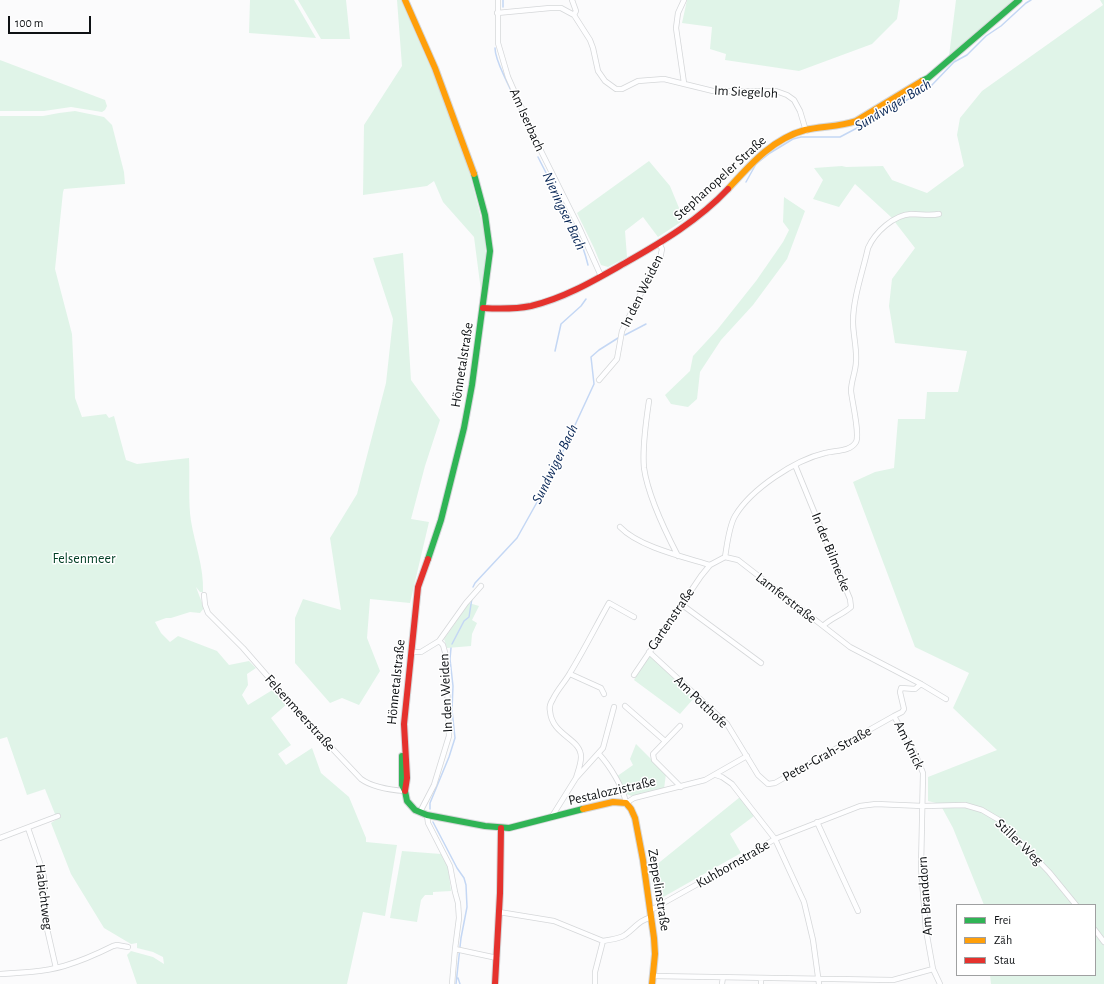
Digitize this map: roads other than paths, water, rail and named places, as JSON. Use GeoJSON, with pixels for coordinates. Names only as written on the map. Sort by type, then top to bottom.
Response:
{"type":"FeatureCollection","features":[{"type":"Feature","properties":{"kind":"main road","name":"Hönnetalstraße"},"geometry":{"type":"LineString","coordinates":[[405,0],[429,52],[470,159],[484,209],[489,232],[490,251],[472,385],[459,448],[441,520],[418,587],[405,710],[401,778],[402,786],[409,805],[420,812]]}},
{"type":"Feature","properties":{"kind":"main road","name":"Stephanopeler Straße"},"geometry":{"type":"LineString","coordinates":[[483,308],[503,310],[533,305],[561,295],[601,276],[659,243],[682,228],[717,200],[754,160],[784,138],[793,134],[848,124],[856,121],[924,82],[1019,0]]}},
{"type":"Feature","properties":{"kind":"main road","name":"Pestalozzistraße"},"geometry":{"type":"LineString","coordinates":[[501,828],[551,818],[613,802],[626,803]]}},
{"type":"Feature","properties":{"kind":"main road","name":"Zeppelinstraße"},"geometry":{"type":"LineString","coordinates":[[626,803],[631,809],[635,818],[651,910],[655,954],[652,984]]}},
{"type":"Feature","properties":{"kind":"main road"},"geometry":{"type":"LineString","coordinates":[[420,812],[501,828],[499,912],[495,984]]}},
{"type":"Feature","properties":{"kind":"street","name":"Am Iserbach"},"geometry":{"type":"LineString","coordinates":[[498,0],[498,42],[508,77],[601,276]]}},
{"type":"Feature","properties":{"kind":"street"},"geometry":{"type":"LineString","coordinates":[[497,12],[560,8],[574,15],[576,11],[572,0]]}},
{"type":"Feature","properties":{"kind":"street"},"geometry":{"type":"LineString","coordinates":[[684,0],[678,13],[676,28],[684,83]]}},
{"type":"Feature","properties":{"kind":"street","name":"Im Siegeloh"},"geometry":{"type":"LineString","coordinates":[[574,15],[590,40],[598,71],[610,86],[616,89],[638,81],[664,79],[713,91],[776,91],[787,95],[794,100],[800,111],[806,131]]}},
{"type":"Feature","properties":{"kind":"street"},"geometry":{"type":"LineString","coordinates":[[620,527],[627,534],[646,543],[678,556],[710,565],[725,557],[734,517],[745,502],[772,479],[795,464],[810,457],[849,448],[856,441],[851,389],[856,361],[853,321],[854,308],[868,248],[872,240],[890,222],[896,219],[910,214],[931,216],[939,214]]}},
{"type":"Feature","properties":{"kind":"street","name":"In den Weiden"},"geometry":{"type":"LineString","coordinates":[[599,380],[617,359],[622,331],[660,259],[662,249],[659,243]]}},
{"type":"Feature","properties":{"kind":"street"},"geometry":{"type":"LineString","coordinates":[[649,401],[644,442],[644,468],[652,499],[678,556]]}},
{"type":"Feature","properties":{"kind":"street","name":"In der Bilmecke"},"geometry":{"type":"LineString","coordinates":[[795,464],[850,599],[851,607],[822,626]]}},
{"type":"Feature","properties":{"kind":"street","name":"Lamferstraße"},"geometry":{"type":"LineString","coordinates":[[725,557],[738,560],[850,647],[921,684],[946,699]]}},
{"type":"Feature","properties":{"kind":"street","name":"Gartenstraße"},"geometry":{"type":"LineString","coordinates":[[634,675],[681,604],[710,565]]}},
{"type":"Feature","properties":{"kind":"street","name":"In den Weiden"},"geometry":{"type":"LineString","coordinates":[[412,652],[421,652],[439,641],[466,603],[481,586]]}},
{"type":"Feature","properties":{"kind":"street","name":"Felsenmeerstraße"},"geometry":{"type":"LineString","coordinates":[[204,595],[208,613],[243,648],[310,725],[361,779],[371,784],[397,791],[405,791]]}},
{"type":"Feature","properties":{"kind":"street"},"geometry":{"type":"LineString","coordinates":[[576,778],[581,758],[579,748],[570,739],[559,732],[551,717],[549,709],[553,699],[570,674],[609,603],[634,617]]}},
{"type":"Feature","properties":{"kind":"street"},"geometry":{"type":"LineString","coordinates":[[681,604],[761,663]]}},
{"type":"Feature","properties":{"kind":"street","name":"In den Weiden"},"geometry":{"type":"LineString","coordinates":[[420,812],[434,785],[449,736],[446,656],[443,645],[439,641]]}},
{"type":"Feature","properties":{"kind":"street","name":"Am Potthofe"},"geometry":{"type":"LineString","coordinates":[[649,652],[727,724],[747,756]]}},
{"type":"Feature","properties":{"kind":"street"},"geometry":{"type":"LineString","coordinates":[[570,674],[601,688],[604,694]]}},
{"type":"Feature","properties":{"kind":"street","name":"Am Knick"},"geometry":{"type":"LineString","coordinates":[[921,684],[915,689],[903,688],[900,690],[904,708],[902,712],[894,716],[917,758],[923,773],[923,806]]}},
{"type":"Feature","properties":{"kind":"street"},"geometry":{"type":"LineString","coordinates":[[625,706],[665,741]]}},
{"type":"Feature","properties":{"kind":"street"},"geometry":{"type":"LineString","coordinates":[[551,818],[576,778],[603,748],[614,707]]}},
{"type":"Feature","properties":{"kind":"street","name":"Peter-Grah-Straße"},"geometry":{"type":"LineString","coordinates":[[747,756],[762,780],[768,784],[775,783],[894,716]]}},
{"type":"Feature","properties":{"kind":"street"},"geometry":{"type":"LineString","coordinates":[[680,726],[653,754],[654,760],[682,787]]}},
{"type":"Feature","properties":{"kind":"street"},"geometry":{"type":"LineString","coordinates":[[599,754],[604,759],[624,794],[626,803]]}},
{"type":"Feature","properties":{"kind":"street","name":"Pestalozzistraße"},"geometry":{"type":"LineString","coordinates":[[626,803],[634,798],[705,780],[747,756]]}},
{"type":"Feature","properties":{"kind":"street"},"geometry":{"type":"LineString","coordinates":[[716,775],[732,784],[775,839],[804,902],[813,940],[818,981]]}},
{"type":"Feature","properties":{"kind":"street","name":"Kuhbornstraße"},"geometry":{"type":"LineString","coordinates":[[651,910],[775,839],[817,822],[869,804],[923,806]]}},
{"type":"Feature","properties":{"kind":"street","name":"Stiller Weg"},"geometry":{"type":"LineString","coordinates":[[923,806],[965,804],[982,810],[999,820],[1049,872],[1075,904]]}},
{"type":"Feature","properties":{"kind":"street","name":"Am Branddorn"},"geometry":{"type":"LineString","coordinates":[[923,806],[921,868],[926,930],[932,969],[940,984]]}},
{"type":"Feature","properties":{"kind":"street"},"geometry":{"type":"LineString","coordinates":[[427,814],[428,823],[450,866],[454,892],[458,903],[459,918],[452,984]]}},
{"type":"Feature","properties":{"kind":"street"},"geometry":{"type":"LineString","coordinates":[[0,838],[58,816]]}},
{"type":"Feature","properties":{"kind":"street"},"geometry":{"type":"LineString","coordinates":[[817,822],[858,910]]}},
{"type":"Feature","properties":{"kind":"street","name":"Habichtweg"},"geometry":{"type":"LineString","coordinates":[[28,828],[44,877],[43,907],[56,968]]}},
{"type":"Feature","properties":{"kind":"street"},"geometry":{"type":"LineString","coordinates":[[499,912],[554,921],[603,941],[618,939],[642,920],[652,917]]}},
{"type":"Feature","properties":{"kind":"street"},"geometry":{"type":"LineString","coordinates":[[1096,931],[1104,942]]}},
{"type":"Feature","properties":{"kind":"street"},"geometry":{"type":"LineString","coordinates":[[595,984],[595,972],[603,941]]}},
{"type":"Feature","properties":{"kind":"street"},"geometry":{"type":"LineString","coordinates":[[0,974],[33,972],[56,968],[84,959],[113,946],[117,945],[128,947]]}},
{"type":"Feature","properties":{"kind":"street"},"geometry":{"type":"LineString","coordinates":[[456,949],[497,958]]}},
{"type":"Feature","properties":{"kind":"street"},"geometry":{"type":"LineString","coordinates":[[653,976],[761,978],[818,981],[894,980],[932,969]]}},
{"type":"Feature","properties":{"kind":"street"},"geometry":{"type":"LineString","coordinates":[[722,984],[723,977]]}},
{"type":"Feature","properties":{"kind":"street"},"geometry":{"type":"LineString","coordinates":[[760,984],[761,978]]}},
{"type":"Feature","properties":{"kind":"waterway","name":"Nieringser Bach"},"geometry":{"type":"LineString","coordinates":[[503,0],[503,7]]}},
{"type":"Feature","properties":{"kind":"waterway","name":"Sundwiger Bach"},"geometry":{"type":"LineString","coordinates":[[746,182],[756,164],[770,153],[793,139],[801,137],[840,137],[931,86],[954,62],[967,55],[986,36],[1001,26],[1031,0]]}},
{"type":"Feature","properties":{"kind":"waterway","name":"Nieringser Bach"},"geometry":{"type":"LineString","coordinates":[[495,48],[499,64],[526,126]]}},
{"type":"Feature","properties":{"kind":"waterway","name":"Nieringser Bach"},"geometry":{"type":"LineString","coordinates":[[538,157],[573,223],[588,265]]}},
{"type":"Feature","properties":{"kind":"waterway","name":"Sundwiger Bach"},"geometry":{"type":"LineString","coordinates":[[555,351],[561,324],[581,306],[586,299]]}},
{"type":"Feature","properties":{"kind":"waterway","name":"Sundwiger Bach"},"geometry":{"type":"LineString","coordinates":[[625,335],[646,324]]}},
{"type":"Feature","properties":{"kind":"waterway","name":"Sundwiger Bach"},"geometry":{"type":"LineString","coordinates":[[473,587],[517,538],[550,479],[594,384],[591,357],[618,338]]}},
{"type":"Feature","properties":{"kind":"waterway","name":"Sundwiger Bach"},"geometry":{"type":"LineString","coordinates":[[452,644],[464,621],[469,617],[472,598]]}},
{"type":"Feature","properties":{"kind":"waterway","name":"Sundwiger Bach"},"geometry":{"type":"LineString","coordinates":[[430,809],[430,803],[449,757],[455,738],[452,710],[453,686],[450,659],[451,648]]}},
{"type":"Feature","properties":{"kind":"waterway","name":"Sundwiger Bach"},"geometry":{"type":"LineString","coordinates":[[433,822],[457,868],[464,878],[466,885],[467,907],[461,938],[456,984]]}},
{"type":"Feature","properties":{"kind":"waterway","name":"Sundwiger Bach"},"geometry":{"type":"LineString","coordinates":[[458,978],[460,984]]}},
{"type":"Feature","properties":{"kind":"park label","name":"Felsenmeer"},"geometry":{"type":"Point","coordinates":[84,559]}}]}
